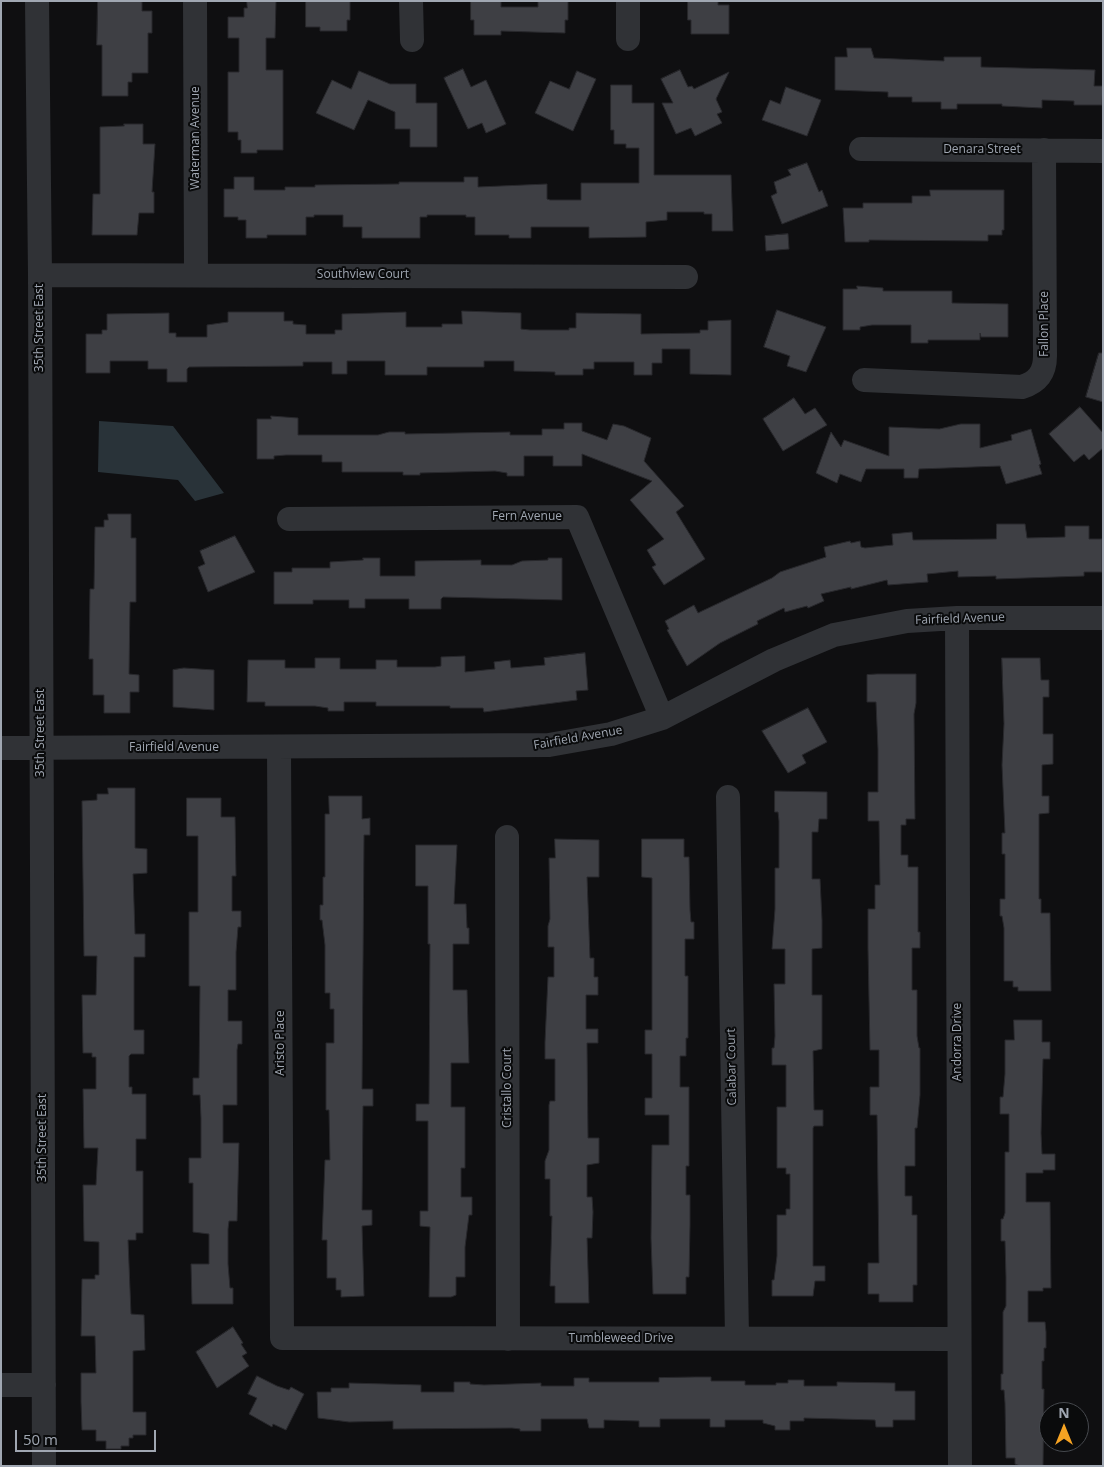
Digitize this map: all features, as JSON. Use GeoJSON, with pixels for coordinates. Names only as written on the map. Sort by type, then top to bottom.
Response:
{"type":"FeatureCollection","features":[{"type":"Feature","properties":{"kind":"street","name":"35th Street East"},"geometry":{"type":"LineString","coordinates":[[37,1],[40,275],[44,1466]]}},
{"type":"Feature","properties":{"kind":"street","name":"Waterman Avenue"},"geometry":{"type":"LineString","coordinates":[[196,1],[196,274]]}},
{"type":"Feature","properties":{"kind":"street"},"geometry":{"type":"LineString","coordinates":[[411,1],[412,40]]}},
{"type":"Feature","properties":{"kind":"street"},"geometry":{"type":"LineString","coordinates":[[628,1],[628,39]]}},
{"type":"Feature","properties":{"kind":"street","name":"Denara Street"},"geometry":{"type":"LineString","coordinates":[[861,149],[1103,151]]}},
{"type":"Feature","properties":{"kind":"street","name":"Fallon Place"},"geometry":{"type":"LineString","coordinates":[[864,380],[1022,387],[1036,380],[1042,373],[1045,356],[1044,150]]}},
{"type":"Feature","properties":{"kind":"street","name":"Southview Court"},"geometry":{"type":"LineString","coordinates":[[40,275],[686,277]]}},
{"type":"Feature","properties":{"kind":"street","name":"Fern Avenue"},"geometry":{"type":"LineString","coordinates":[[289,519],[577,517],[662,718]]}},
{"type":"Feature","properties":{"kind":"street","name":"Fairfield Avenue"},"geometry":{"type":"LineString","coordinates":[[1,748],[280,748],[549,745],[611,734],[662,718],[774,660],[834,635],[908,621],[957,618],[1103,618]]}},
{"type":"Feature","properties":{"kind":"street","name":"Andorra Drive"},"geometry":{"type":"LineString","coordinates":[[957,618],[960,1466]]}},
{"type":"Feature","properties":{"kind":"street","name":"Aristo Place"},"geometry":{"type":"LineString","coordinates":[[280,748],[282,1338]]}},
{"type":"Feature","properties":{"kind":"street","name":"Calabar Court"},"geometry":{"type":"LineString","coordinates":[[728,797],[737,1338]]}},
{"type":"Feature","properties":{"kind":"street","name":"Cristallo Court"},"geometry":{"type":"LineString","coordinates":[[507,837],[508,1339]]}},
{"type":"Feature","properties":{"kind":"street","name":"Tumbleweed Drive"},"geometry":{"type":"LineString","coordinates":[[282,1338],[959,1339]]}},
{"type":"Feature","properties":{"kind":"street"},"geometry":{"type":"LineString","coordinates":[[1,1385],[44,1385]]}},
{"type":"Feature","properties":{"kind":"shaded area"},"geometry":{"type":"Polygon","coordinates":[[[99,421],[173,426],[224,493],[195,501],[178,480],[98,472],[99,421]]]}},
{"type":"Feature","properties":{"kind":"building"},"geometry":{"type":"Polygon","coordinates":[[[98,1],[138,1],[142,2],[142,11],[152,11],[152,33],[148,33],[148,73],[132,73],[132,82],[128,82],[128,96],[102,96],[102,45],[97,45],[98,1]]]}},
{"type":"Feature","properties":{"kind":"building"},"geometry":{"type":"Polygon","coordinates":[[[247,1],[276,1],[275,38],[266,38],[266,70],[283,70],[283,150],[257,150],[257,153],[241,153],[241,140],[238,140],[238,132],[228,132],[228,72],[239,72],[239,38],[228,38],[228,17],[244,17],[244,8],[247,8],[247,1]]]}},
{"type":"Feature","properties":{"kind":"building"},"geometry":{"type":"Polygon","coordinates":[[[306,1],[350,1],[350,20],[347,20],[347,31],[320,31],[320,27],[306,27],[306,1]]]}},
{"type":"Feature","properties":{"kind":"building"},"geometry":{"type":"Polygon","coordinates":[[[471,1],[501,1],[501,7],[538,7],[538,1],[568,1],[568,20],[565,20],[565,33],[501,31],[501,35],[474,35],[474,20],[471,20],[471,1]]]}},
{"type":"Feature","properties":{"kind":"building"},"geometry":{"type":"Polygon","coordinates":[[[688,1],[718,1],[718,5],[729,5],[729,34],[691,34],[691,20],[688,20],[688,1]]]}},
{"type":"Feature","properties":{"kind":"building"},"geometry":{"type":"Polygon","coordinates":[[[847,48],[871,48],[874,58],[944,61],[944,57],[981,57],[981,67],[1095,70],[1094,86],[1103,86],[1102,105],[1074,105],[1074,101],[1042,100],[1042,108],[1002,106],[1002,104],[957,104],[957,109],[941,109],[941,102],[912,102],[912,97],[888,97],[888,92],[835,90],[835,57],[847,57],[847,48]]]}},
{"type":"Feature","properties":{"kind":"building"},"geometry":{"type":"Polygon","coordinates":[[[463,69],[471,87],[486,80],[506,124],[486,133],[482,123],[468,129],[444,78],[463,69]]]}},
{"type":"Feature","properties":{"kind":"building"},"geometry":{"type":"Polygon","coordinates":[[[680,70],[688,87],[692,86],[694,89],[729,72],[716,99],[722,112],[717,114],[722,123],[695,136],[691,128],[676,134],[662,103],[673,103],[661,79],[680,70]]]}},
{"type":"Feature","properties":{"kind":"building"},"geometry":{"type":"Polygon","coordinates":[[[359,71],[390,84],[416,84],[416,103],[437,103],[437,147],[410,147],[410,129],[395,129],[395,112],[368,100],[354,130],[316,113],[332,80],[351,89],[359,71]]]}},
{"type":"Feature","properties":{"kind":"building"},"geometry":{"type":"Polygon","coordinates":[[[577,71],[596,79],[573,131],[535,113],[550,81],[569,89],[577,71]]]}},
{"type":"Feature","properties":{"kind":"building"},"geometry":{"type":"Polygon","coordinates":[[[611,85],[632,85],[632,103],[654,103],[654,175],[731,175],[733,231],[712,231],[712,214],[704,214],[704,212],[667,212],[667,220],[646,222],[646,237],[589,238],[589,227],[531,227],[531,238],[509,238],[509,235],[475,235],[475,217],[466,217],[466,215],[427,215],[427,217],[420,217],[420,238],[362,238],[362,227],[343,227],[343,215],[314,215],[314,217],[306,217],[306,235],[267,235],[267,238],[246,238],[246,220],[238,220],[238,217],[224,217],[224,189],[234,189],[234,177],[254,177],[254,190],[285,190],[285,187],[315,187],[315,185],[464,182],[464,177],[478,177],[478,187],[547,184],[547,199],[550,200],[581,200],[581,183],[639,183],[639,148],[626,148],[626,144],[614,144],[614,130],[611,130],[611,85]]]}},
{"type":"Feature","properties":{"kind":"building"},"geometry":{"type":"Polygon","coordinates":[[[786,87],[821,100],[807,136],[762,120],[770,100],[780,104],[786,87]]]}},
{"type":"Feature","properties":{"kind":"building"},"geometry":{"type":"Polygon","coordinates":[[[124,124],[143,124],[143,144],[155,144],[152,192],[154,192],[154,213],[139,213],[137,235],[92,235],[93,194],[100,194],[100,127],[124,126],[124,124]]]}},
{"type":"Feature","properties":{"kind":"building"},"geometry":{"type":"Polygon","coordinates":[[[807,163],[819,192],[822,190],[828,206],[782,224],[771,196],[777,193],[774,182],[791,175],[788,170],[807,163]]]}},
{"type":"Feature","properties":{"kind":"building"},"geometry":{"type":"Polygon","coordinates":[[[930,190],[1004,190],[1004,230],[1002,230],[1002,235],[988,235],[988,241],[869,240],[869,242],[845,242],[843,208],[863,208],[863,203],[912,203],[912,196],[930,196],[930,190]]]}},
{"type":"Feature","properties":{"kind":"building"},"geometry":{"type":"Polygon","coordinates":[[[788,234],[789,249],[766,251],[765,236],[788,234]]]}},
{"type":"Feature","properties":{"kind":"building"},"geometry":{"type":"Polygon","coordinates":[[[857,286],[883,288],[883,291],[952,291],[952,303],[1008,304],[1008,337],[981,337],[980,333],[980,340],[928,340],[928,343],[911,343],[911,325],[872,325],[860,327],[860,330],[843,330],[843,289],[857,289],[857,286]]]}},
{"type":"Feature","properties":{"kind":"building"},"geometry":{"type":"Polygon","coordinates":[[[777,310],[826,327],[806,372],[787,366],[790,356],[764,347],[777,310]]]}},
{"type":"Feature","properties":{"kind":"building"},"geometry":{"type":"Polygon","coordinates":[[[462,311],[521,313],[521,329],[530,330],[569,330],[569,328],[576,328],[576,313],[641,314],[641,334],[700,333],[700,330],[708,330],[708,321],[731,320],[731,375],[690,374],[690,349],[662,349],[662,363],[652,363],[652,375],[634,375],[634,362],[594,362],[594,369],[583,369],[583,375],[555,375],[555,372],[514,371],[514,361],[484,361],[484,367],[427,367],[427,375],[385,375],[385,361],[347,361],[347,374],[332,374],[332,362],[303,362],[303,366],[189,367],[187,369],[187,382],[167,382],[167,369],[148,369],[148,361],[110,361],[110,373],[86,373],[86,334],[102,334],[102,330],[107,330],[107,314],[169,313],[169,333],[176,333],[176,337],[207,337],[207,325],[228,322],[228,312],[284,312],[284,321],[293,321],[293,324],[306,325],[306,334],[335,334],[335,330],[342,330],[342,314],[406,312],[406,327],[442,327],[442,324],[462,324],[462,311]]]}},
{"type":"Feature","properties":{"kind":"building"},"geometry":{"type":"Polygon","coordinates":[[[1099,353],[1103,353],[1103,402],[1086,397],[1099,353]]]}},
{"type":"Feature","properties":{"kind":"building"},"geometry":{"type":"Polygon","coordinates":[[[794,398],[805,414],[815,408],[827,425],[783,451],[763,419],[794,398]]]}},
{"type":"Feature","properties":{"kind":"building"},"geometry":{"type":"Polygon","coordinates":[[[1080,407],[1103,433],[1103,448],[1089,460],[1084,454],[1074,462],[1049,434],[1080,407]]]}},
{"type":"Feature","properties":{"kind":"building"},"geometry":{"type":"Polygon","coordinates":[[[271,416],[298,418],[298,435],[378,435],[389,432],[405,432],[405,434],[510,432],[510,435],[542,435],[542,429],[564,429],[564,423],[582,423],[582,431],[607,440],[613,424],[624,426],[651,438],[644,461],[684,506],[676,512],[705,559],[664,585],[652,567],[656,565],[647,550],[664,539],[630,500],[652,481],[582,454],[582,466],[553,466],[553,456],[524,456],[524,476],[507,476],[507,473],[495,471],[420,473],[420,475],[403,475],[403,472],[342,472],[342,462],[322,462],[322,455],[286,455],[274,456],[274,459],[257,459],[257,419],[271,419],[271,416]]]}},
{"type":"Feature","properties":{"kind":"building"},"geometry":{"type":"Polygon","coordinates":[[[961,424],[980,424],[980,448],[1012,440],[1011,435],[1031,429],[1042,474],[1006,484],[1000,466],[919,469],[918,478],[904,478],[904,469],[866,469],[861,482],[840,474],[837,483],[816,473],[831,432],[841,447],[844,440],[889,456],[889,427],[939,429],[961,424]]]}},
{"type":"Feature","properties":{"kind":"building"},"geometry":{"type":"Polygon","coordinates":[[[108,514],[131,514],[131,538],[136,538],[136,602],[130,602],[129,674],[139,675],[139,692],[130,692],[130,713],[104,713],[104,695],[93,695],[93,659],[89,659],[90,589],[94,589],[95,527],[104,527],[104,520],[108,520],[108,514]]]}},
{"type":"Feature","properties":{"kind":"building"},"geometry":{"type":"Polygon","coordinates":[[[997,524],[1025,524],[1027,538],[1065,537],[1065,526],[1089,526],[1089,539],[1102,539],[1102,572],[1084,572],[1084,576],[996,579],[996,576],[958,577],[958,571],[927,574],[928,582],[888,585],[887,580],[851,589],[851,587],[821,594],[824,601],[808,608],[807,606],[785,612],[784,608],[757,621],[758,624],[720,643],[687,666],[667,630],[669,629],[665,621],[694,605],[698,613],[772,578],[780,572],[826,557],[824,547],[850,541],[851,543],[860,541],[861,547],[865,548],[893,545],[892,534],[912,532],[913,540],[996,539],[997,524]]]}},
{"type":"Feature","properties":{"kind":"building"},"geometry":{"type":"Polygon","coordinates":[[[235,536],[255,572],[208,592],[198,567],[205,564],[200,551],[235,536]]]}},
{"type":"Feature","properties":{"kind":"building"},"geometry":{"type":"Polygon","coordinates":[[[363,558],[380,558],[380,576],[415,576],[415,561],[481,560],[481,565],[512,565],[522,561],[562,558],[562,600],[443,597],[441,599],[441,609],[409,609],[409,599],[365,599],[365,608],[349,608],[349,600],[313,600],[313,604],[274,604],[274,572],[292,572],[292,568],[330,568],[330,562],[363,560],[363,558]]]}},
{"type":"Feature","properties":{"kind":"building"},"geometry":{"type":"Polygon","coordinates":[[[585,653],[588,690],[576,691],[577,700],[484,712],[483,708],[450,708],[450,706],[376,706],[376,702],[344,702],[344,711],[328,711],[328,708],[315,706],[265,706],[265,702],[247,702],[248,660],[285,660],[285,668],[315,668],[315,658],[340,658],[340,669],[376,669],[376,660],[397,660],[397,667],[435,667],[441,666],[441,657],[465,656],[465,672],[495,669],[494,662],[510,660],[511,668],[545,665],[544,658],[585,653]]]}},
{"type":"Feature","properties":{"kind":"building"},"geometry":{"type":"Polygon","coordinates":[[[1002,658],[1040,658],[1041,680],[1049,680],[1049,697],[1043,697],[1043,734],[1053,734],[1053,764],[1042,765],[1042,796],[1049,796],[1049,813],[1039,814],[1039,899],[1041,899],[1041,913],[1050,913],[1051,991],[1018,991],[1018,987],[1013,987],[1013,981],[1004,981],[1004,928],[1002,916],[1000,916],[1000,899],[1005,899],[1005,854],[1002,854],[1002,833],[1005,833],[1002,765],[1004,724],[1002,658]]]}},
{"type":"Feature","properties":{"kind":"building"},"geometry":{"type":"Polygon","coordinates":[[[184,668],[214,670],[214,710],[173,707],[173,670],[184,668]]]}},
{"type":"Feature","properties":{"kind":"building"},"geometry":{"type":"Polygon","coordinates":[[[916,674],[914,714],[915,819],[906,819],[906,825],[901,825],[901,855],[908,855],[908,867],[918,867],[918,932],[920,932],[920,948],[912,948],[912,990],[917,990],[920,1095],[917,1128],[915,1128],[915,1166],[905,1166],[905,1196],[912,1196],[912,1215],[917,1215],[917,1285],[913,1285],[913,1302],[879,1302],[879,1294],[868,1294],[868,1263],[879,1263],[877,1115],[870,1115],[870,1087],[879,1087],[879,1050],[870,1050],[868,948],[868,909],[875,909],[875,885],[880,885],[879,821],[868,821],[868,792],[878,792],[878,749],[876,702],[867,702],[867,675],[916,674]]]}},
{"type":"Feature","properties":{"kind":"building"},"geometry":{"type":"Polygon","coordinates":[[[808,708],[827,742],[802,755],[806,763],[788,773],[762,731],[808,708]]]}},
{"type":"Feature","properties":{"kind":"building"},"geometry":{"type":"Polygon","coordinates":[[[108,788],[135,788],[135,848],[147,849],[147,873],[133,874],[135,934],[145,934],[145,957],[134,957],[134,1030],[144,1030],[144,1054],[131,1054],[129,1056],[129,1087],[132,1087],[132,1094],[146,1094],[146,1139],[136,1139],[136,1171],[143,1171],[143,1233],[136,1233],[136,1240],[128,1240],[131,1314],[144,1315],[145,1350],[133,1351],[133,1412],[146,1412],[146,1435],[133,1435],[133,1438],[129,1438],[129,1446],[121,1446],[121,1449],[106,1449],[106,1441],[96,1441],[96,1430],[82,1430],[81,1402],[81,1373],[96,1373],[95,1336],[81,1336],[82,1279],[95,1279],[95,1275],[99,1275],[99,1242],[84,1241],[83,1185],[96,1185],[98,1148],[84,1148],[83,1089],[96,1089],[96,1057],[92,1057],[92,1053],[83,1053],[82,995],[96,995],[97,956],[84,956],[82,801],[97,800],[97,794],[108,794],[108,788]]]}},
{"type":"Feature","properties":{"kind":"building"},"geometry":{"type":"Polygon","coordinates":[[[775,791],[827,792],[827,819],[819,819],[818,832],[812,832],[812,879],[820,879],[822,920],[822,948],[812,949],[812,995],[822,995],[822,1049],[813,1051],[814,1110],[823,1110],[823,1126],[814,1126],[813,1128],[813,1266],[825,1266],[825,1281],[815,1281],[813,1296],[772,1296],[772,1280],[774,1280],[777,1256],[777,1215],[786,1215],[786,1209],[790,1209],[790,1174],[786,1174],[786,1168],[777,1168],[777,1107],[786,1107],[786,1065],[772,1065],[772,1048],[774,1048],[775,1036],[774,984],[785,984],[785,949],[772,949],[775,909],[775,868],[779,868],[779,821],[778,812],[775,812],[775,791]]]}},
{"type":"Feature","properties":{"kind":"building"},"geometry":{"type":"Polygon","coordinates":[[[329,796],[362,796],[362,819],[370,818],[370,835],[364,835],[362,1089],[373,1089],[373,1106],[363,1106],[362,1210],[372,1210],[372,1225],[362,1226],[364,1296],[341,1297],[341,1290],[336,1290],[336,1278],[327,1278],[327,1240],[322,1240],[325,1160],[330,1160],[329,1110],[326,1110],[326,1043],[334,1043],[334,1009],[330,1009],[330,993],[325,993],[325,945],[322,920],[320,920],[320,905],[323,905],[323,877],[325,877],[325,814],[329,814],[329,796]]]}},
{"type":"Feature","properties":{"kind":"building"},"geometry":{"type":"Polygon","coordinates":[[[187,798],[221,798],[221,817],[235,817],[236,876],[232,876],[232,911],[241,911],[241,927],[238,927],[236,952],[236,990],[228,990],[228,1021],[242,1021],[242,1044],[238,1044],[237,1050],[237,1105],[223,1105],[223,1143],[239,1143],[237,1221],[229,1221],[228,1229],[228,1264],[230,1288],[233,1288],[233,1304],[192,1304],[191,1264],[209,1264],[209,1234],[193,1232],[193,1183],[189,1183],[189,1158],[201,1158],[201,1118],[200,1095],[193,1095],[193,1078],[199,1078],[200,986],[189,986],[189,912],[198,912],[198,836],[187,836],[187,798]]]}},
{"type":"Feature","properties":{"kind":"building"},"geometry":{"type":"Polygon","coordinates":[[[555,839],[599,840],[599,877],[587,877],[590,958],[594,958],[594,977],[598,977],[598,995],[586,995],[586,1029],[598,1029],[598,1043],[587,1043],[588,1138],[599,1138],[599,1163],[587,1165],[587,1197],[592,1197],[593,1212],[592,1238],[587,1238],[589,1303],[555,1303],[555,1286],[550,1286],[552,1216],[550,1216],[550,1179],[545,1179],[545,1161],[549,1150],[549,1105],[550,1101],[555,1101],[555,1059],[545,1059],[545,1042],[548,977],[554,977],[554,947],[548,947],[548,926],[550,919],[549,858],[555,858],[555,839]]]}},
{"type":"Feature","properties":{"kind":"building"},"geometry":{"type":"Polygon","coordinates":[[[642,839],[684,839],[684,857],[689,857],[690,910],[691,922],[694,922],[694,939],[685,939],[685,976],[688,976],[688,1038],[686,1038],[686,1056],[680,1056],[680,1087],[689,1087],[689,1166],[686,1166],[686,1195],[690,1195],[690,1225],[689,1277],[686,1277],[686,1294],[653,1294],[651,1238],[652,1145],[669,1145],[669,1115],[645,1115],[645,1098],[652,1098],[652,1054],[645,1054],[645,1030],[652,1030],[652,878],[642,877],[642,839]]]}},
{"type":"Feature","properties":{"kind":"building"},"geometry":{"type":"Polygon","coordinates":[[[416,845],[457,845],[454,904],[466,904],[467,928],[469,928],[469,944],[453,944],[453,990],[467,990],[469,1063],[451,1063],[451,1107],[465,1107],[465,1168],[461,1168],[461,1197],[472,1197],[472,1215],[469,1215],[465,1247],[465,1277],[456,1277],[456,1295],[451,1297],[429,1297],[430,1227],[420,1226],[420,1211],[428,1211],[428,1121],[416,1121],[416,1104],[429,1104],[430,944],[428,944],[428,886],[416,886],[416,845]]]}},
{"type":"Feature","properties":{"kind":"building"},"geometry":{"type":"Polygon","coordinates":[[[1014,1020],[1042,1020],[1042,1042],[1050,1042],[1050,1059],[1043,1059],[1041,1133],[1042,1154],[1055,1154],[1055,1170],[1043,1170],[1043,1173],[1026,1173],[1026,1202],[1050,1202],[1051,1288],[1043,1288],[1043,1291],[1028,1291],[1028,1322],[1045,1322],[1046,1332],[1046,1348],[1044,1348],[1044,1361],[1042,1361],[1044,1402],[1039,1402],[1039,1452],[1043,1452],[1043,1466],[1020,1466],[1015,1464],[1015,1458],[1006,1458],[1005,1403],[1004,1390],[1001,1390],[1006,1277],[1005,1241],[1001,1241],[1001,1219],[1003,1219],[1005,1213],[1005,1152],[1009,1152],[1009,1114],[1000,1114],[1000,1097],[1003,1097],[1005,1040],[1014,1040],[1014,1020]]]}},
{"type":"Feature","properties":{"kind":"building"},"geometry":{"type":"Polygon","coordinates":[[[233,1327],[243,1343],[241,1344],[247,1353],[242,1356],[249,1366],[217,1388],[196,1352],[233,1327]]]}},
{"type":"Feature","properties":{"kind":"building"},"geometry":{"type":"Polygon","coordinates":[[[257,1376],[277,1386],[289,1390],[291,1387],[304,1394],[286,1430],[273,1424],[272,1427],[249,1414],[257,1398],[248,1394],[257,1376]]]}},
{"type":"Feature","properties":{"kind":"building"},"geometry":{"type":"Polygon","coordinates":[[[711,1377],[711,1381],[745,1381],[745,1385],[776,1385],[776,1383],[788,1383],[788,1380],[804,1380],[804,1386],[837,1386],[837,1382],[895,1383],[895,1391],[915,1391],[915,1420],[893,1420],[893,1427],[876,1427],[875,1420],[804,1418],[804,1421],[790,1421],[790,1430],[775,1430],[775,1426],[763,1423],[763,1420],[725,1420],[725,1427],[710,1427],[710,1419],[660,1419],[660,1427],[639,1427],[639,1421],[604,1420],[604,1428],[589,1428],[587,1419],[541,1419],[541,1431],[520,1431],[520,1429],[512,1428],[393,1429],[393,1421],[349,1422],[318,1418],[317,1392],[331,1392],[331,1388],[349,1388],[349,1383],[421,1385],[421,1392],[454,1392],[454,1382],[470,1382],[470,1384],[484,1385],[541,1383],[541,1386],[574,1386],[574,1378],[589,1378],[589,1382],[659,1382],[659,1378],[711,1377]]]}}]}
